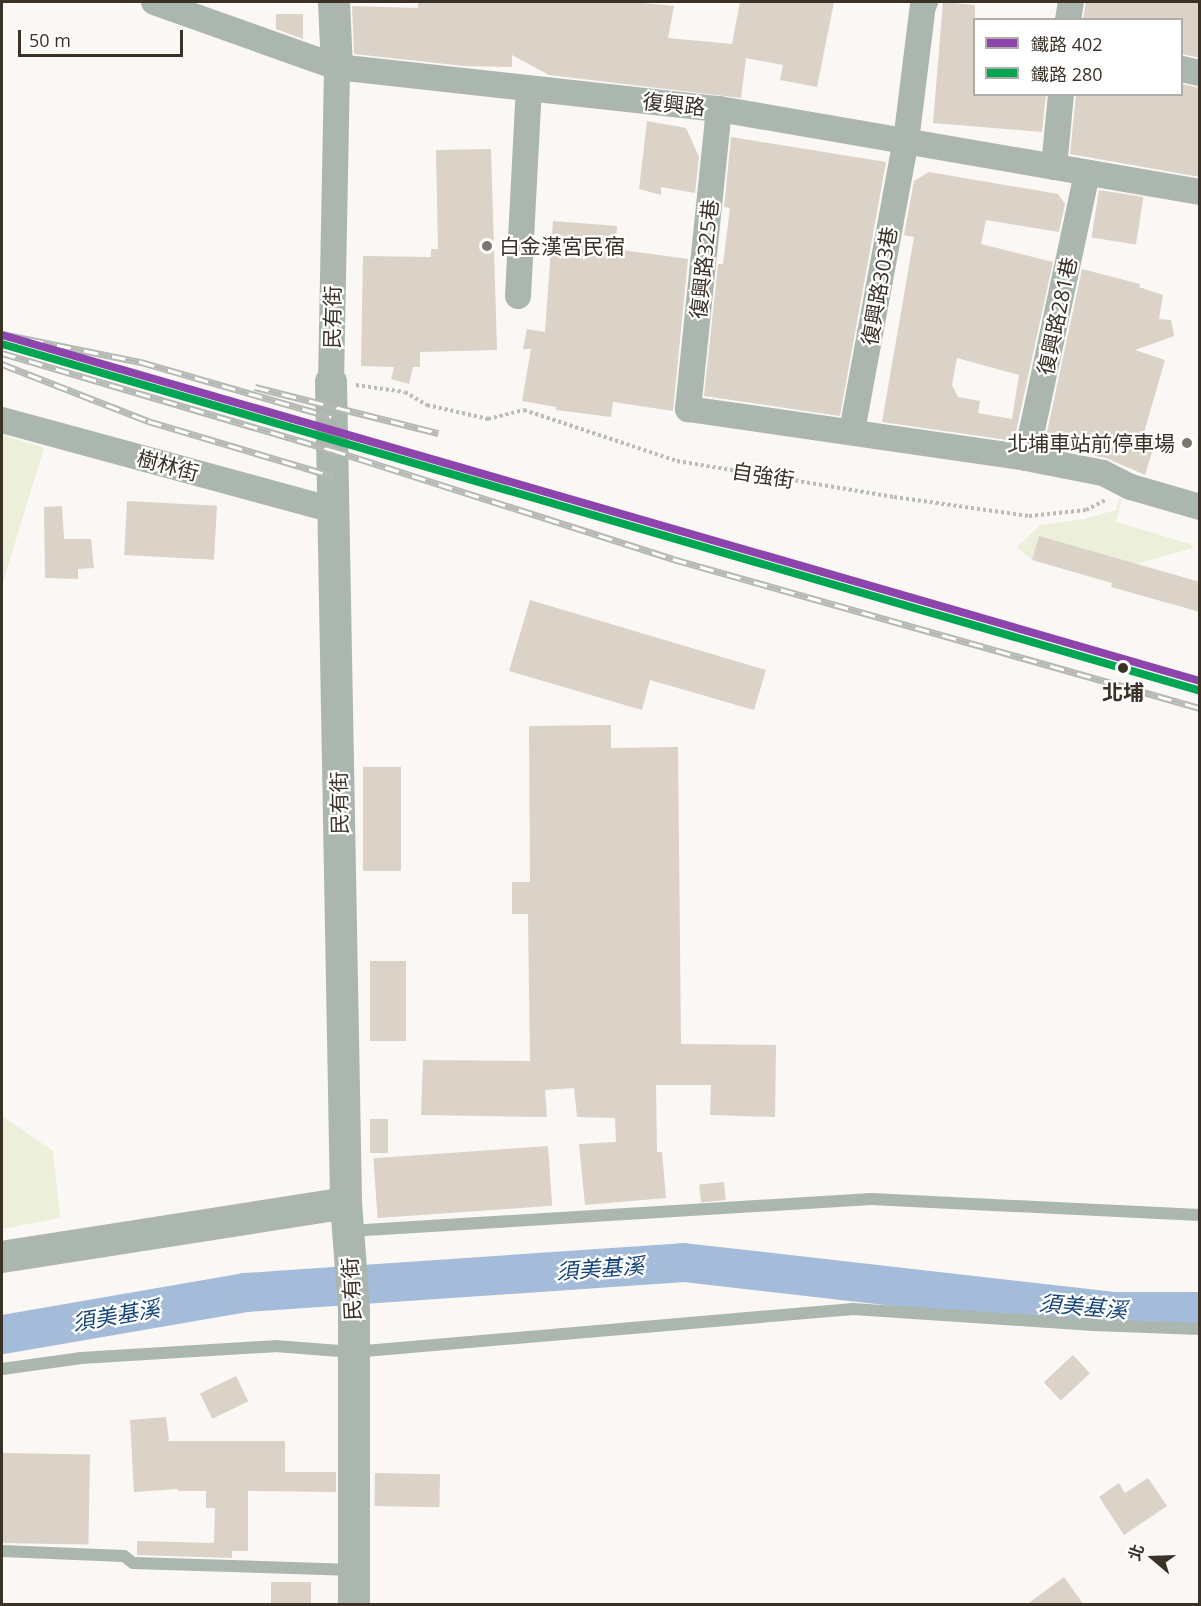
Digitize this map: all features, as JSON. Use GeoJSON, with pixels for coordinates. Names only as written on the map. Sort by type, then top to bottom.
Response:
{"type":"FeatureCollection","features":[{"type":"Feature","properties":{"kind":"street","name":"復興路"},"geometry":{"type":"LineString","coordinates":[[154,2],[337,67],[719,109],[1200,192]]}},
{"type":"Feature","properties":{"kind":"street","name":"民有街"},"geometry":{"type":"LineString","coordinates":[[334,2],[337,67],[331,382],[347,1217],[354,1310],[354,1605]]}},
{"type":"Feature","properties":{"kind":"street","name":"復興路303巷"},"geometry":{"type":"LineString","coordinates":[[852,431],[906,141],[925,2]]}},
{"type":"Feature","properties":{"kind":"street"},"geometry":{"type":"LineString","coordinates":[[1068,18],[1071,2]]}},
{"type":"Feature","properties":{"kind":"street"},"geometry":{"type":"LineString","coordinates":[[1183,69],[1200,73]]}},
{"type":"Feature","properties":{"kind":"street"},"geometry":{"type":"LineString","coordinates":[[518,296],[529,89]]}},
{"type":"Feature","properties":{"kind":"street"},"geometry":{"type":"LineString","coordinates":[[1054,167],[1061,96]]}},
{"type":"Feature","properties":{"kind":"street","name":"復興路325巷"},"geometry":{"type":"LineString","coordinates":[[719,109],[688,409],[852,431]]}},
{"type":"Feature","properties":{"kind":"street","name":"復興路281巷"},"geometry":{"type":"LineString","coordinates":[[1026,458],[1088,174]]}},
{"type":"Feature","properties":{"kind":"street","name":"樹林街"},"geometry":{"type":"LineString","coordinates":[[2,420],[334,510]]}},
{"type":"Feature","properties":{"kind":"street"},"geometry":{"type":"LineString","coordinates":[[852,431],[1026,458],[1103,473],[1131,487],[1200,507]]}},
{"type":"Feature","properties":{"kind":"street"},"geometry":{"type":"LineString","coordinates":[[2,1257],[347,1217]]}},
{"type":"Feature","properties":{"kind":"lane"},"geometry":{"type":"LineString","coordinates":[[347,1217],[871,1199],[1200,1215]]}},
{"type":"Feature","properties":{"kind":"lane"},"geometry":{"type":"LineString","coordinates":[[2,1369],[81,1358],[275,1346],[353,1352],[853,1309],[1093,1325],[1200,1329]]}},
{"type":"Feature","properties":{"kind":"lane"},"geometry":{"type":"LineString","coordinates":[[2,1551],[124,1556],[133,1563],[353,1570]]}},
{"type":"Feature","properties":{"kind":"path","name":"自強街"},"geometry":{"type":"LineString","coordinates":[[331,382],[405,392],[427,405],[488,419],[524,410],[678,461],[1029,516],[1086,510],[1131,487]]}},
{"type":"Feature","properties":{"kind":"green space"},"geometry":{"type":"Polygon","coordinates":[[[2,435],[44,448],[2,585],[2,435]]]}},
{"type":"Feature","properties":{"kind":"green space"},"geometry":{"type":"Polygon","coordinates":[[[1119,498],[1122,499],[1116,522],[1190,544],[1193,548],[1135,564],[1039,537],[1032,560],[1017,547],[1040,525],[1084,519],[1116,510],[1119,498]]]}},
{"type":"Feature","properties":{"kind":"green space"},"geometry":{"type":"Polygon","coordinates":[[[2,1116],[53,1151],[60,1218],[2,1229],[2,1116]]]}},
{"type":"Feature","properties":{"kind":"building"},"geometry":{"type":"Polygon","coordinates":[[[418,2],[633,2],[674,6],[668,38],[732,44],[740,2],[834,2],[817,87],[780,80],[783,65],[746,58],[741,98],[549,75],[512,55],[512,67],[464,66],[354,54],[352,6],[418,8],[418,2]]]}},
{"type":"Feature","properties":{"kind":"building"},"geometry":{"type":"Polygon","coordinates":[[[943,2],[975,5],[973,96],[1046,96],[1042,132],[933,123],[943,2]]]}},
{"type":"Feature","properties":{"kind":"building"},"geometry":{"type":"Polygon","coordinates":[[[1086,2],[1200,2],[1200,58],[1183,54],[1183,18],[1083,18],[1086,2]]]}},
{"type":"Feature","properties":{"kind":"building"},"geometry":{"type":"Polygon","coordinates":[[[276,14],[303,14],[303,39],[276,29],[276,14]]]}},
{"type":"Feature","properties":{"kind":"building"},"geometry":{"type":"Polygon","coordinates":[[[1183,84],[1200,88],[1200,177],[1070,154],[1076,96],[1183,96],[1183,84]]]}},
{"type":"Feature","properties":{"kind":"building"},"geometry":{"type":"Polygon","coordinates":[[[647,121],[686,128],[699,157],[695,193],[661,187],[661,195],[639,189],[647,121]]]}},
{"type":"Feature","properties":{"kind":"building"},"geometry":{"type":"Polygon","coordinates":[[[731,137],[886,162],[840,416],[704,396],[718,264],[723,264],[730,208],[724,207],[731,137]]]}},
{"type":"Feature","properties":{"kind":"building"},"geometry":{"type":"Polygon","coordinates":[[[491,149],[497,350],[420,352],[420,367],[413,367],[409,384],[391,379],[394,367],[361,366],[363,256],[431,257],[431,249],[438,249],[436,150],[491,149]]]}},
{"type":"Feature","properties":{"kind":"building"},"geometry":{"type":"Polygon","coordinates":[[[929,172],[1058,194],[1065,204],[1059,232],[986,220],[981,244],[1053,262],[1014,441],[882,422],[914,237],[904,235],[914,181],[929,172]],[[957,358],[952,385],[958,397],[980,401],[978,413],[1012,419],[1019,375],[957,358]]]}},
{"type":"Feature","properties":{"kind":"building"},"geometry":{"type":"Polygon","coordinates":[[[1099,190],[1143,197],[1136,244],[1091,237],[1099,190]]]}},
{"type":"Feature","properties":{"kind":"building"},"geometry":{"type":"Polygon","coordinates":[[[553,221],[617,226],[615,249],[688,259],[673,411],[613,402],[611,417],[556,410],[556,407],[522,401],[531,349],[523,349],[527,329],[545,332],[553,221]]]}},
{"type":"Feature","properties":{"kind":"building"},"geometry":{"type":"Polygon","coordinates":[[[1082,269],[1140,284],[1139,287],[1163,295],[1159,319],[1171,320],[1174,336],[1135,350],[1165,360],[1143,436],[1156,439],[1145,475],[1106,458],[1044,446],[1082,269]]]}},
{"type":"Feature","properties":{"kind":"building"},"geometry":{"type":"Polygon","coordinates":[[[127,501],[217,506],[214,560],[124,555],[127,501]]]}},
{"type":"Feature","properties":{"kind":"building"},"geometry":{"type":"Polygon","coordinates":[[[62,506],[64,539],[91,539],[94,568],[78,569],[78,579],[45,578],[44,507],[62,506]]]}},
{"type":"Feature","properties":{"kind":"building"},"geometry":{"type":"Polygon","coordinates":[[[1039,536],[1200,582],[1200,612],[1111,587],[1112,583],[1032,560],[1039,536]]]}},
{"type":"Feature","properties":{"kind":"building"},"geometry":{"type":"Polygon","coordinates":[[[530,600],[766,670],[754,710],[650,680],[642,710],[509,671],[530,600]]]}},
{"type":"Feature","properties":{"kind":"building"},"geometry":{"type":"Polygon","coordinates":[[[611,725],[611,748],[678,747],[681,1044],[776,1045],[775,1117],[710,1115],[711,1085],[656,1085],[657,1152],[662,1152],[666,1198],[585,1205],[579,1144],[616,1142],[615,1118],[577,1117],[574,1088],[545,1090],[547,1117],[421,1115],[423,1060],[530,1061],[528,914],[512,914],[512,882],[530,882],[529,726],[611,725]]]}},
{"type":"Feature","properties":{"kind":"building"},"geometry":{"type":"Polygon","coordinates":[[[363,767],[401,767],[401,871],[363,871],[363,767]]]}},
{"type":"Feature","properties":{"kind":"building"},"geometry":{"type":"Polygon","coordinates":[[[370,961],[406,961],[406,1041],[370,1041],[370,961]]]}},
{"type":"Feature","properties":{"kind":"building"},"geometry":{"type":"Polygon","coordinates":[[[370,1119],[388,1119],[388,1153],[370,1153],[370,1119]]]}},
{"type":"Feature","properties":{"kind":"building"},"geometry":{"type":"Polygon","coordinates":[[[548,1146],[552,1206],[378,1218],[373,1158],[548,1146]]]}},
{"type":"Feature","properties":{"kind":"building"},"geometry":{"type":"Polygon","coordinates":[[[724,1182],[726,1200],[701,1203],[699,1185],[724,1182]]]}},
{"type":"Feature","properties":{"kind":"building"},"geometry":{"type":"Polygon","coordinates":[[[1073,1355],[1090,1373],[1061,1401],[1044,1382],[1073,1355]]]}},
{"type":"Feature","properties":{"kind":"building"},"geometry":{"type":"Polygon","coordinates":[[[236,1376],[248,1401],[212,1419],[200,1394],[236,1376]]]}},
{"type":"Feature","properties":{"kind":"building"},"geometry":{"type":"Polygon","coordinates":[[[166,1417],[169,1440],[167,1441],[285,1441],[285,1472],[336,1472],[336,1492],[248,1491],[248,1551],[232,1551],[232,1558],[137,1555],[137,1541],[214,1543],[215,1508],[206,1508],[206,1491],[178,1491],[178,1489],[134,1492],[130,1420],[166,1417]]]}},
{"type":"Feature","properties":{"kind":"building"},"geometry":{"type":"Polygon","coordinates":[[[2,1453],[90,1455],[88,1545],[2,1543],[2,1453]]]}},
{"type":"Feature","properties":{"kind":"building"},"geometry":{"type":"Polygon","coordinates":[[[375,1473],[440,1474],[439,1507],[374,1506],[375,1473]]]}},
{"type":"Feature","properties":{"kind":"building"},"geometry":{"type":"Polygon","coordinates":[[[1148,1478],[1167,1506],[1124,1535],[1099,1497],[1119,1483],[1125,1493],[1148,1478]]]}},
{"type":"Feature","properties":{"kind":"building"},"geometry":{"type":"Polygon","coordinates":[[[1064,1577],[1084,1605],[1026,1605],[1064,1577]]]}},
{"type":"Feature","properties":{"kind":"building"},"geometry":{"type":"Polygon","coordinates":[[[271,1582],[311,1582],[311,1604],[271,1604],[271,1582]]]}},
{"type":"Feature","properties":{"kind":"waterway","name":"須美基溪"},"geometry":{"type":"LineString","coordinates":[[2,1334],[245,1292],[683,1262],[1110,1311],[1200,1311]]}},
{"type":"Feature","properties":{"kind":"railway"},"geometry":{"type":"LineString","coordinates":[[2,334],[141,362],[331,417]]}},
{"type":"Feature","properties":{"kind":"railway"},"geometry":{"type":"LineString","coordinates":[[2,353],[332,450],[673,559],[1200,708]]}},
{"type":"Feature","properties":{"kind":"railway"},"geometry":{"type":"LineString","coordinates":[[2,364],[148,421],[333,476]]}},
{"type":"Feature","properties":{"kind":"railway"},"geometry":{"type":"LineString","coordinates":[[255,387],[438,433]]}},
{"type":"Feature","properties":{"kind":"rail line","name":"402"},"geometry":{"type":"LineString","coordinates":[[2,335],[1200,681]]}},
{"type":"Feature","properties":{"kind":"rail line","name":"280"},"geometry":{"type":"LineString","coordinates":[[2,344],[1198,690]]}},
{"type":"Feature","properties":{"kind":"place","name":"白金漢宮民宿"},"geometry":{"type":"Point","coordinates":[487,246]}},
{"type":"Feature","properties":{"kind":"place","name":"北埔車站前停車場"},"geometry":{"type":"Point","coordinates":[1187,443]}},
{"type":"Feature","properties":{"kind":"place","name":"北埔"},"geometry":{"type":"Point","coordinates":[1123,668]}}]}
